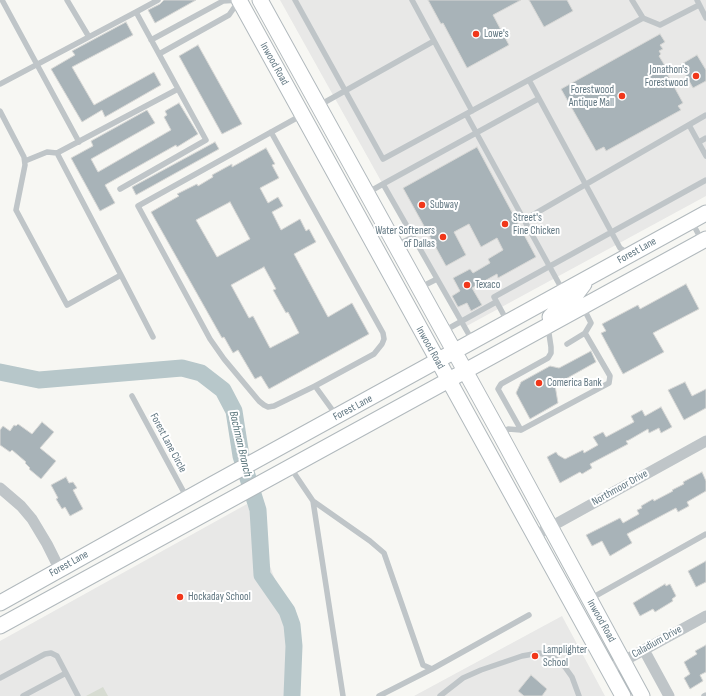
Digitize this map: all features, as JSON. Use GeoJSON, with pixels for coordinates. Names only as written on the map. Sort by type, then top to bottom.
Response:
{"type":"FeatureCollection","features":[{"type":"Feature","properties":{"kind":"main road","name":"Inwood Road"},"geometry":{"type":"LineString","coordinates":[[239,0],[437,362],[623,696]]}},
{"type":"Feature","properties":{"kind":"main road","name":"Inwood Road"},"geometry":{"type":"LineString","coordinates":[[260,0],[500,434],[642,696]]}},
{"type":"Feature","properties":{"kind":"main road"},"geometry":{"type":"LineString","coordinates":[[302,115],[318,106]]}},
{"type":"Feature","properties":{"kind":"main road","name":"Forest Lane"},"geometry":{"type":"LineString","coordinates":[[0,602],[706,213]]}},
{"type":"Feature","properties":{"kind":"main road","name":"Forest Lane"},"geometry":{"type":"LineString","coordinates":[[4,624],[582,306],[705,242]]}},
{"type":"Feature","properties":{"kind":"main road"},"geometry":{"type":"LineString","coordinates":[[379,255],[395,246]]}},
{"type":"Feature","properties":{"kind":"main road"},"geometry":{"type":"LineString","coordinates":[[631,254],[641,274]]}},
{"type":"Feature","properties":{"kind":"main road"},"geometry":{"type":"LineString","coordinates":[[548,325],[550,316],[575,296],[588,278]]}},
{"type":"Feature","properties":{"kind":"main road"},"geometry":{"type":"LineString","coordinates":[[4,624],[12,611],[53,588],[58,579],[60,570],[71,578],[81,581]]}},
{"type":"Feature","properties":{"kind":"street","name":"Northmoor Drive"},"geometry":{"type":"LineString","coordinates":[[534,536],[706,441]]}},
{"type":"Feature","properties":{"kind":"street"},"geometry":{"type":"LineString","coordinates":[[2,493],[22,506],[32,519],[60,570]]}},
{"type":"Feature","properties":{"kind":"street","name":"Caladium Drive"},"geometry":{"type":"LineString","coordinates":[[609,669],[706,616]]}},
{"type":"Feature","properties":{"kind":"street"},"geometry":{"type":"LineString","coordinates":[[644,650],[669,696]]}},
{"type":"Feature","properties":{"kind":"lane"},"geometry":{"type":"LineString","coordinates":[[2,0],[79,142]]}},
{"type":"Feature","properties":{"kind":"lane"},"geometry":{"type":"LineString","coordinates":[[67,0],[88,37]]}},
{"type":"Feature","properties":{"kind":"lane"},"geometry":{"type":"LineString","coordinates":[[0,84],[158,0]]}},
{"type":"Feature","properties":{"kind":"lane"},"geometry":{"type":"LineString","coordinates":[[151,40],[223,1],[239,0]]}},
{"type":"Feature","properties":{"kind":"lane"},"geometry":{"type":"LineString","coordinates":[[159,54],[230,15],[239,0]]}},
{"type":"Feature","properties":{"kind":"lane"},"geometry":{"type":"LineString","coordinates":[[295,0],[383,159],[643,18]]}},
{"type":"Feature","properties":{"kind":"lane"},"geometry":{"type":"LineString","coordinates":[[412,0],[472,111]]}},
{"type":"Feature","properties":{"kind":"lane"},"geometry":{"type":"LineString","coordinates":[[632,0],[643,18],[660,25],[698,3],[706,18]]}},
{"type":"Feature","properties":{"kind":"lane"},"geometry":{"type":"LineString","coordinates":[[120,189],[206,140],[136,12]]}},
{"type":"Feature","properties":{"kind":"lane"},"geometry":{"type":"LineString","coordinates":[[318,106],[434,41]]}},
{"type":"Feature","properties":{"kind":"lane"},"geometry":{"type":"LineString","coordinates":[[529,80],[620,248],[631,254]]}},
{"type":"Feature","properties":{"kind":"lane"},"geometry":{"type":"LineString","coordinates":[[25,161],[47,152],[57,153],[178,89]]}},
{"type":"Feature","properties":{"kind":"lane"},"geometry":{"type":"LineString","coordinates":[[366,193],[538,99]]}},
{"type":"Feature","properties":{"kind":"lane"},"geometry":{"type":"LineString","coordinates":[[0,111],[25,161],[16,210],[67,305],[120,275]]}},
{"type":"Feature","properties":{"kind":"lane"},"geometry":{"type":"LineString","coordinates":[[466,114],[563,291]]}},
{"type":"Feature","properties":{"kind":"lane"},"geometry":{"type":"LineString","coordinates":[[271,132],[383,333],[384,339],[374,354],[315,386],[274,406],[268,407],[259,401],[224,359],[210,339],[138,206],[271,132],[302,115]]}},
{"type":"Feature","properties":{"kind":"lane"},"geometry":{"type":"LineString","coordinates":[[524,220],[706,115]]}},
{"type":"Feature","properties":{"kind":"lane"},"geometry":{"type":"LineString","coordinates":[[689,125],[706,156]]}},
{"type":"Feature","properties":{"kind":"lane"},"geometry":{"type":"LineString","coordinates":[[699,142],[706,138]]}},
{"type":"Feature","properties":{"kind":"lane"},"geometry":{"type":"LineString","coordinates":[[57,153],[153,337]]}},
{"type":"Feature","properties":{"kind":"lane"},"geometry":{"type":"LineString","coordinates":[[508,323],[494,297],[706,180]]}},
{"type":"Feature","properties":{"kind":"lane"},"geometry":{"type":"LineString","coordinates":[[383,184],[473,342]]}},
{"type":"Feature","properties":{"kind":"lane"},"geometry":{"type":"LineString","coordinates":[[692,221],[705,242]]}},
{"type":"Feature","properties":{"kind":"lane"},"geometry":{"type":"LineString","coordinates":[[395,246],[413,237]]}},
{"type":"Feature","properties":{"kind":"lane"},"geometry":{"type":"LineString","coordinates":[[419,288],[437,279]]}},
{"type":"Feature","properties":{"kind":"lane"},"geometry":{"type":"LineString","coordinates":[[443,331],[496,302]]}},
{"type":"Feature","properties":{"kind":"lane"},"geometry":{"type":"LineString","coordinates":[[566,344],[585,334],[591,323],[582,306]]}},
{"type":"Feature","properties":{"kind":"lane"},"geometry":{"type":"LineString","coordinates":[[521,430],[498,389],[501,384],[548,358],[551,353],[551,347],[548,325]]}},
{"type":"Feature","properties":{"kind":"lane"},"geometry":{"type":"LineString","coordinates":[[500,434],[508,430],[521,430],[609,383],[610,376],[585,334]]}},
{"type":"Feature","properties":{"kind":"lane"},"geometry":{"type":"LineString","coordinates":[[315,386],[336,416]]}},
{"type":"Feature","properties":{"kind":"lane","name":"Forest Lane Circle"},"geometry":{"type":"LineString","coordinates":[[132,396],[187,499]]}},
{"type":"Feature","properties":{"kind":"lane"},"geometry":{"type":"LineString","coordinates":[[290,467],[313,501],[370,541],[384,553],[423,665],[432,669]]}},
{"type":"Feature","properties":{"kind":"lane"},"geometry":{"type":"LineString","coordinates":[[313,501],[343,696]]}},
{"type":"Feature","properties":{"kind":"lane"},"geometry":{"type":"LineString","coordinates":[[589,599],[706,534]]}},
{"type":"Feature","properties":{"kind":"lane"},"geometry":{"type":"LineString","coordinates":[[379,696],[432,669],[529,615]]}},
{"type":"Feature","properties":{"kind":"lane"},"geometry":{"type":"LineString","coordinates":[[0,678],[45,654],[51,653],[57,656],[78,696]]}},
{"type":"Feature","properties":{"kind":"lane"},"geometry":{"type":"LineString","coordinates":[[440,696],[463,678],[481,670],[522,656],[538,653],[551,656],[562,663],[572,677],[579,696]]}},
{"type":"Feature","properties":{"kind":"lane"},"geometry":{"type":"LineString","coordinates":[[23,696],[66,674]]}},
{"type":"Feature","properties":{"kind":"shaded area"},"geometry":{"type":"Polygon","coordinates":[[[280,0],[706,0],[706,196],[463,328],[280,0]]]}},
{"type":"Feature","properties":{"kind":"shaded area","name":"Hockaday School"},"geometry":{"type":"Polygon","coordinates":[[[247,504],[277,585],[284,609],[287,630],[286,653],[288,696],[0,696],[0,641],[247,504]]]}},
{"type":"Feature","properties":{"kind":"shaded area","name":"Lamplighter School"},"geometry":{"type":"Polygon","coordinates":[[[562,616],[605,696],[414,696],[562,616]]]}},
{"type":"Feature","properties":{"kind":"shaded area"},"geometry":{"type":"Polygon","coordinates":[[[103,687],[108,696],[86,696],[103,687]]]}},
{"type":"Feature","properties":{"kind":"building"},"geometry":{"type":"Polygon","coordinates":[[[164,0],[196,0],[155,23],[148,10],[160,4],[164,0]]]}},
{"type":"Feature","properties":{"kind":"building","name":"Lowe's"},"geometry":{"type":"Polygon","coordinates":[[[428,0],[521,0],[493,15],[509,45],[467,68],[443,23],[441,24],[428,0]]]}},
{"type":"Feature","properties":{"kind":"building","name":"Lowe's"},"geometry":{"type":"Polygon","coordinates":[[[529,0],[567,0],[573,11],[544,27],[529,0]]]}},
{"type":"Feature","properties":{"kind":"building"},"geometry":{"type":"Polygon","coordinates":[[[126,22],[133,35],[72,67],[94,105],[154,72],[161,85],[105,117],[102,110],[82,122],[51,69],[75,55],[72,51],[126,22]]]}},
{"type":"Feature","properties":{"kind":"building","name":"Forestwood Antique Mall"},"geometry":{"type":"Polygon","coordinates":[[[660,34],[665,42],[660,45],[663,49],[659,51],[661,54],[659,56],[667,69],[665,70],[683,103],[678,106],[681,110],[606,151],[604,147],[596,151],[561,89],[660,34]]]}},
{"type":"Feature","properties":{"kind":"building"},"geometry":{"type":"Polygon","coordinates":[[[198,45],[242,124],[222,134],[179,56],[198,45]]]}},
{"type":"Feature","properties":{"kind":"building","name":"Jonathon's Forestwood"},"geometry":{"type":"Polygon","coordinates":[[[697,55],[706,70],[706,81],[693,88],[680,65],[697,55]]]}},
{"type":"Feature","properties":{"kind":"building"},"geometry":{"type":"Polygon","coordinates":[[[179,103],[198,134],[177,147],[176,145],[105,185],[115,203],[100,211],[71,158],[93,146],[91,141],[147,110],[155,123],[91,159],[98,172],[171,130],[164,117],[167,115],[165,111],[179,103]]]}},
{"type":"Feature","properties":{"kind":"building"},"geometry":{"type":"Polygon","coordinates":[[[215,142],[219,149],[136,195],[132,187],[215,142]]]}},
{"type":"Feature","properties":{"kind":"building"},"geometry":{"type":"Polygon","coordinates":[[[477,147],[536,257],[498,278],[497,274],[472,288],[482,305],[471,311],[467,303],[458,307],[452,296],[460,291],[453,278],[470,269],[473,273],[490,263],[488,259],[503,250],[497,238],[481,247],[469,224],[454,232],[466,255],[446,266],[403,188],[477,147]]]}},
{"type":"Feature","properties":{"kind":"building"},"geometry":{"type":"Polygon","coordinates":[[[266,148],[275,164],[272,165],[279,178],[260,188],[268,203],[278,197],[283,206],[272,212],[281,230],[300,219],[306,231],[309,229],[316,242],[294,254],[328,317],[352,303],[369,334],[269,389],[261,376],[255,379],[238,350],[233,353],[224,337],[222,338],[151,212],[179,196],[177,194],[197,184],[198,186],[213,177],[212,175],[232,164],[232,167],[266,148]],[[230,202],[196,220],[217,257],[250,239],[230,202]],[[264,267],[231,285],[249,318],[253,316],[270,348],[299,333],[288,312],[286,313],[273,290],[276,289],[264,267]]]}},
{"type":"Feature","properties":{"kind":"building"},"geometry":{"type":"Polygon","coordinates":[[[686,284],[699,309],[653,333],[664,352],[623,374],[601,333],[606,331],[602,324],[638,305],[640,309],[686,284]]]}},
{"type":"Feature","properties":{"kind":"building","name":"Comerica Bank"},"geometry":{"type":"Polygon","coordinates":[[[591,351],[596,362],[555,385],[558,403],[530,419],[516,393],[521,382],[550,366],[559,368],[591,351]]]}},
{"type":"Feature","properties":{"kind":"building"},"geometry":{"type":"Polygon","coordinates":[[[685,382],[692,396],[706,389],[706,408],[684,420],[668,390],[685,382]]]}},
{"type":"Feature","properties":{"kind":"building"},"geometry":{"type":"Polygon","coordinates":[[[661,407],[672,427],[661,433],[659,428],[649,433],[648,429],[626,441],[628,444],[590,464],[592,468],[582,474],[580,472],[560,483],[547,457],[556,452],[565,459],[583,450],[584,453],[598,445],[593,437],[603,432],[606,437],[634,422],[631,416],[642,410],[645,416],[661,407]]]}},
{"type":"Feature","properties":{"kind":"building"},"geometry":{"type":"Polygon","coordinates":[[[42,422],[54,432],[40,448],[56,461],[41,479],[29,469],[30,468],[25,463],[26,462],[12,450],[10,452],[0,445],[0,430],[3,426],[10,431],[14,425],[16,426],[18,424],[32,434],[42,422]]]}},
{"type":"Feature","properties":{"kind":"building"},"geometry":{"type":"Polygon","coordinates":[[[702,472],[706,481],[706,491],[687,502],[689,506],[678,512],[676,508],[627,534],[632,543],[610,556],[602,541],[592,546],[586,535],[620,518],[623,523],[639,514],[637,510],[642,508],[641,506],[653,499],[654,501],[673,491],[672,490],[684,484],[683,482],[702,472]]]}},
{"type":"Feature","properties":{"kind":"building"},"geometry":{"type":"Polygon","coordinates":[[[66,477],[69,483],[73,482],[77,488],[73,490],[83,509],[70,516],[65,507],[62,509],[56,499],[58,498],[51,485],[66,477]]]}},
{"type":"Feature","properties":{"kind":"building"},"geometry":{"type":"Polygon","coordinates":[[[706,561],[706,582],[696,587],[688,571],[706,561]]]}},
{"type":"Feature","properties":{"kind":"building"},"geometry":{"type":"Polygon","coordinates":[[[665,584],[666,586],[670,584],[676,596],[672,599],[673,601],[655,612],[653,609],[640,616],[633,603],[665,584]]]}},
{"type":"Feature","properties":{"kind":"building"},"geometry":{"type":"Polygon","coordinates":[[[706,645],[706,672],[700,675],[703,681],[690,689],[684,678],[690,674],[684,662],[697,654],[695,651],[706,645]]]}},
{"type":"Feature","properties":{"kind":"building"},"geometry":{"type":"Polygon","coordinates":[[[531,675],[547,689],[542,696],[524,696],[518,691],[531,675]]]}},
{"type":"Feature","properties":{"kind":"waterway","name":"Bachman Branch"},"geometry":{"type":"LineString","coordinates":[[0,372],[39,380],[182,368],[201,373],[223,390],[234,411],[241,456],[258,510],[262,575],[287,611],[292,625],[294,646],[292,696]]}},
{"type":"Feature","properties":{"kind":"place","name":"Lowe's"},"geometry":{"type":"Point","coordinates":[476,34]}},
{"type":"Feature","properties":{"kind":"place","name":"Jonathon's Forestwood"},"geometry":{"type":"Point","coordinates":[696,76]}},
{"type":"Feature","properties":{"kind":"place","name":"Forestwood Antique Mall"},"geometry":{"type":"Point","coordinates":[622,96]}},
{"type":"Feature","properties":{"kind":"place","name":"Subway"},"geometry":{"type":"Point","coordinates":[422,205]}},
{"type":"Feature","properties":{"kind":"place","name":"Street's Fine Chicken"},"geometry":{"type":"Point","coordinates":[505,224]}},
{"type":"Feature","properties":{"kind":"place","name":"Water Softeners of Dallas"},"geometry":{"type":"Point","coordinates":[443,237]}},
{"type":"Feature","properties":{"kind":"place","name":"Texaco"},"geometry":{"type":"Point","coordinates":[467,285]}},
{"type":"Feature","properties":{"kind":"place","name":"Comerica Bank"},"geometry":{"type":"Point","coordinates":[539,383]}},
{"type":"Feature","properties":{"kind":"place","name":"Hockaday School"},"geometry":{"type":"Point","coordinates":[180,597]}},
{"type":"Feature","properties":{"kind":"place","name":"Lamplighter School"},"geometry":{"type":"Point","coordinates":[535,656]}}]}
